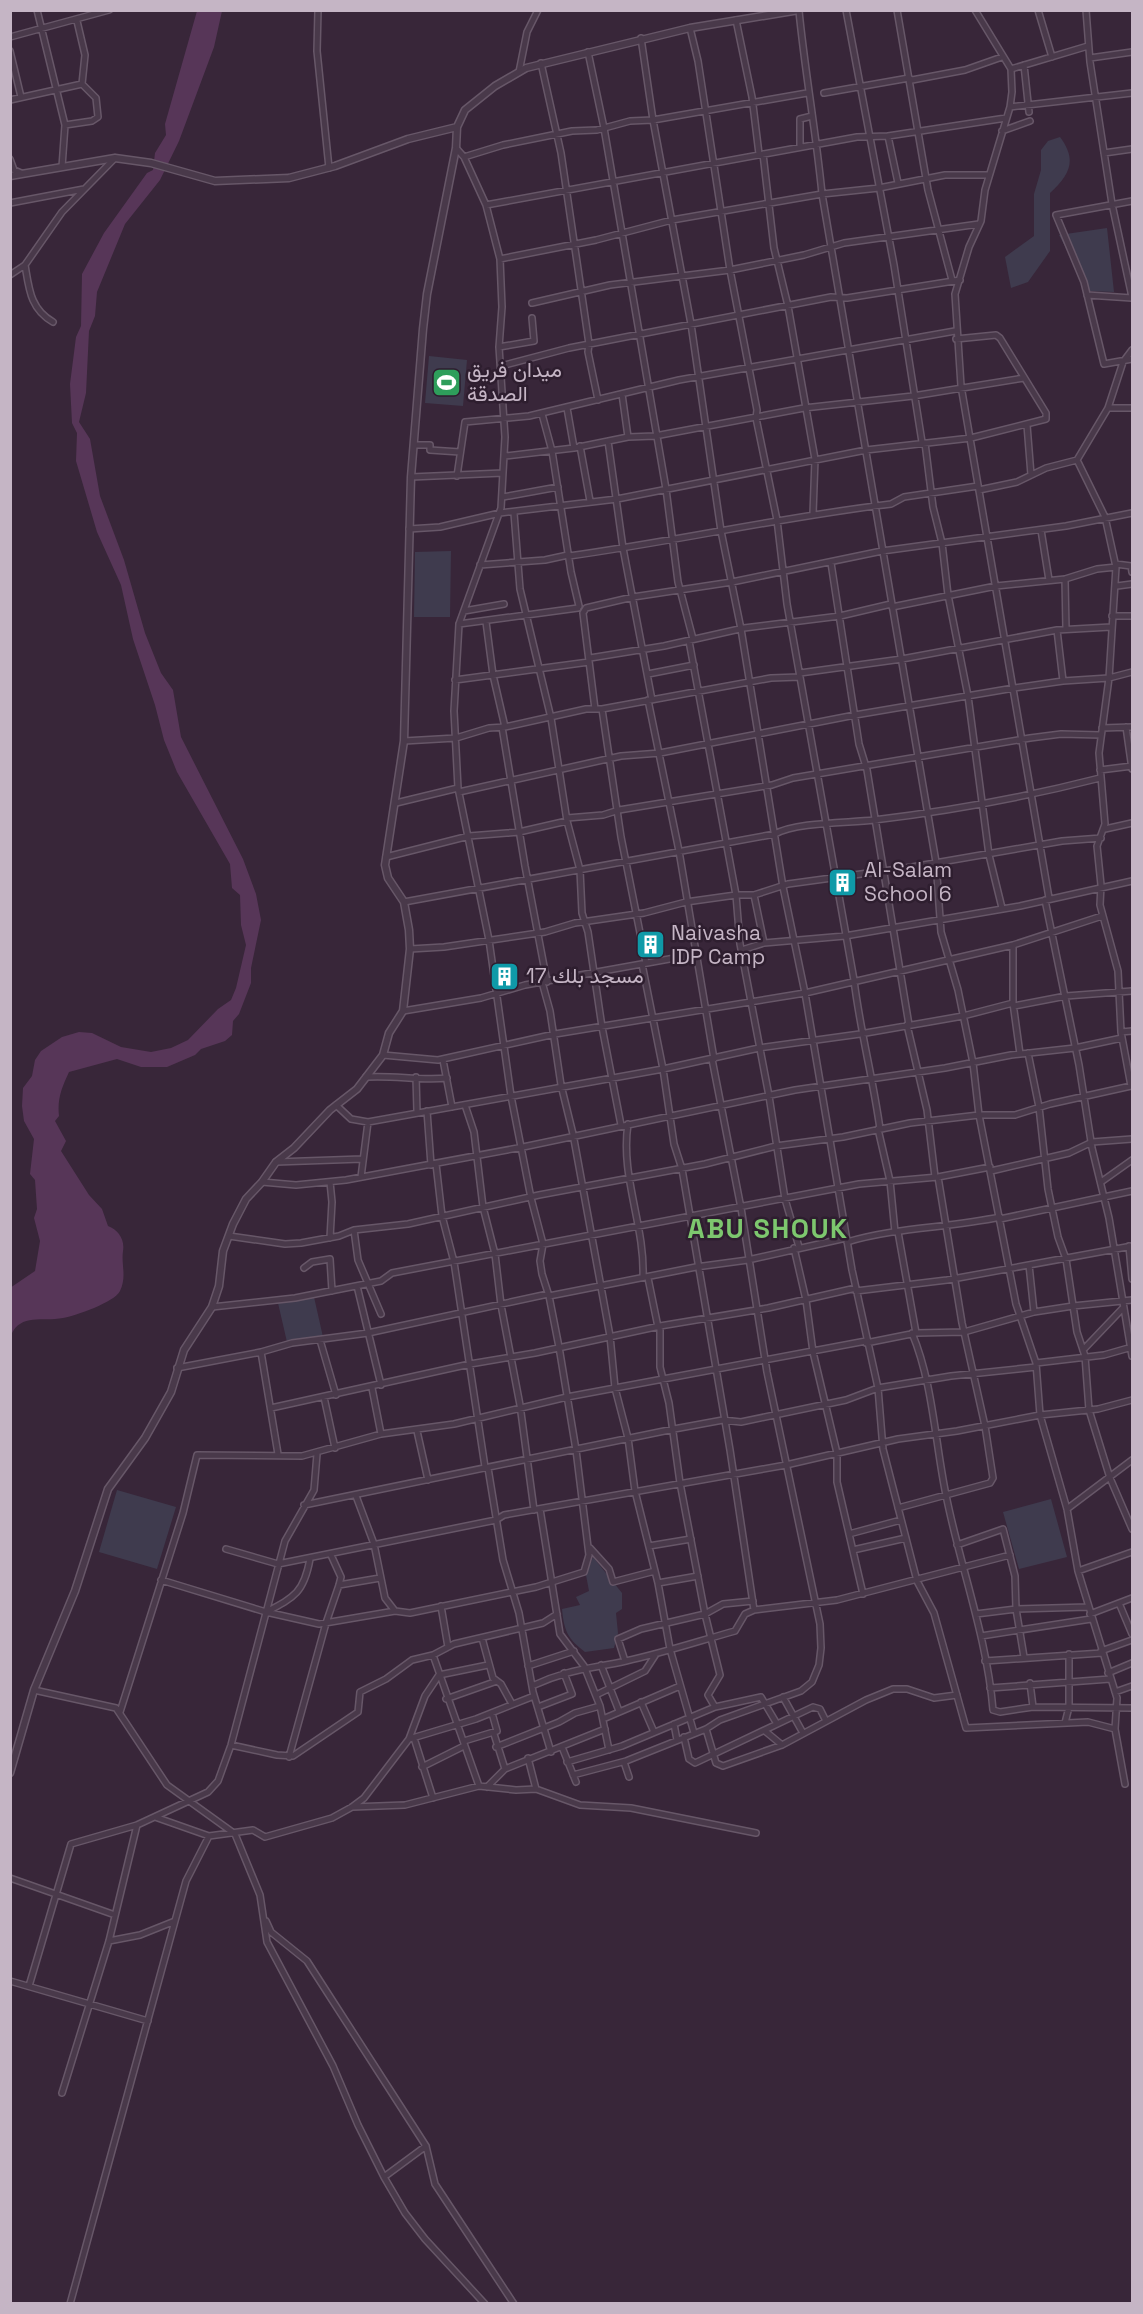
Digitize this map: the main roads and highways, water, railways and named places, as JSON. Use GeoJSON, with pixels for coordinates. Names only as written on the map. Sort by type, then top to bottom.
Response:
{"type":"FeatureCollection","features":[{"type":"Feature","properties":{"kind":"place","name":"ميدان فريق الصدقة"},"geometry":{"type":"Point","coordinates":[446,382]}},
{"type":"Feature","properties":{"kind":"place","name":"Al-Salam School 6"},"geometry":{"type":"Point","coordinates":[843,882]}},
{"type":"Feature","properties":{"kind":"place","name":"Naivasha IDP Camp"},"geometry":{"type":"Point","coordinates":[650,945]}},
{"type":"Feature","properties":{"kind":"place","name":"مسجد بلك 17"},"geometry":{"type":"Point","coordinates":[505,976]}},
{"type":"Feature","properties":{"kind":"district","name":"ABU SHOUK"},"geometry":{"type":"Point","coordinates":[768,1229]}}]}
